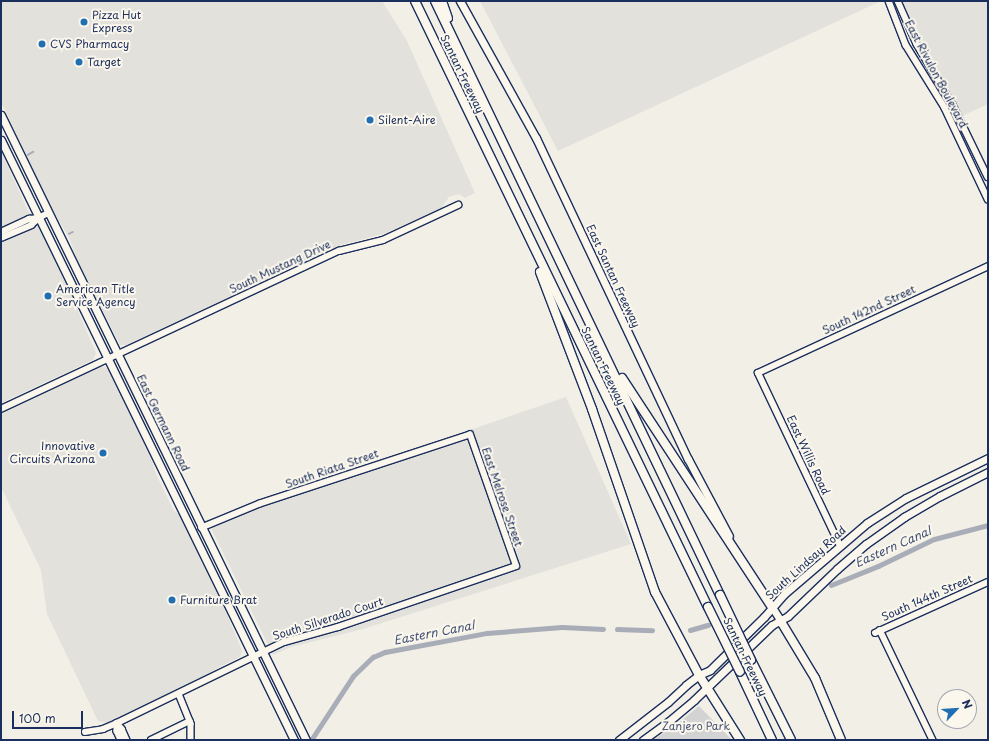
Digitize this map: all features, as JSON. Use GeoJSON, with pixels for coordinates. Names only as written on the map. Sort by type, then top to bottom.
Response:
{"type":"FeatureCollection","features":[{"type":"Feature","properties":{"kind":"highway"},"geometry":{"type":"LineString","coordinates":[[410,1],[427,35],[443,61]]}},
{"type":"Feature","properties":{"kind":"highway","name":"Santan Freeway"},"geometry":{"type":"LineString","coordinates":[[415,1],[772,740]]}},
{"type":"Feature","properties":{"kind":"highway","name":"Santan Freeway"},"geometry":{"type":"LineString","coordinates":[[435,1],[606,354],[751,660],[791,740]]}},
{"type":"Feature","properties":{"kind":"highway"},"geometry":{"type":"LineString","coordinates":[[442,1],[455,42]]}},
{"type":"Feature","properties":{"kind":"highway"},"geometry":{"type":"LineString","coordinates":[[503,184],[535,259],[585,388],[655,592],[699,675],[740,740]]}},
{"type":"Feature","properties":{"kind":"highway"},"geometry":{"type":"LineString","coordinates":[[606,354],[772,607]]}},
{"type":"Feature","properties":{"kind":"highway"},"geometry":{"type":"LineString","coordinates":[[780,620],[815,678],[841,740]]}},
{"type":"Feature","properties":{"kind":"main road","name":"East Santan Freeway"},"geometry":{"type":"LineString","coordinates":[[460,1],[536,138],[688,459],[744,563]]}},
{"type":"Feature","properties":{"kind":"main road","name":"East Germann Road"},"geometry":{"type":"LineString","coordinates":[[1,115],[48,213],[112,355],[253,657],[294,740]]}},
{"type":"Feature","properties":{"kind":"main road","name":"East Germann Road"},"geometry":{"type":"LineString","coordinates":[[1,140],[39,218],[202,528],[306,740]]}},
{"type":"Feature","properties":{"kind":"main road","name":"South Lindsay Road"},"geometry":{"type":"LineString","coordinates":[[619,740],[662,707],[699,675],[710,670],[784,594],[867,523],[893,506],[930,486],[988,458]]}},
{"type":"Feature","properties":{"kind":"main road"},"geometry":{"type":"LineString","coordinates":[[643,740],[668,722],[772,625],[788,616],[847,559],[880,533],[940,496],[988,472]]}},
{"type":"Feature","properties":{"kind":"main road"},"geometry":{"type":"LineString","coordinates":[[772,607],[780,620]]}},
{"type":"Feature","properties":{"kind":"street","name":"East Rivulon Boulevard"},"geometry":{"type":"LineString","coordinates":[[888,1],[906,45],[944,108],[988,199]]}},
{"type":"Feature","properties":{"kind":"street","name":"East Rivulon Boulevard"},"geometry":{"type":"LineString","coordinates":[[898,1],[917,44],[953,105],[988,177]]}},
{"type":"Feature","properties":{"kind":"street","name":"South Mustang Drive"},"geometry":{"type":"LineString","coordinates":[[1,409],[112,355],[339,251],[383,240],[458,205]]}},
{"type":"Feature","properties":{"kind":"street"},"geometry":{"type":"LineString","coordinates":[[1,238],[32,225],[39,218],[48,213]]}},
{"type":"Feature","properties":{"kind":"street"},"geometry":{"type":"LineString","coordinates":[[1,232],[29,219],[39,218]]}},
{"type":"Feature","properties":{"kind":"street","name":"South 142nd Street"},"geometry":{"type":"LineString","coordinates":[[758,373],[988,266]]}},
{"type":"Feature","properties":{"kind":"street","name":"East Willis Road"},"geometry":{"type":"LineString","coordinates":[[758,373],[840,546]]}},
{"type":"Feature","properties":{"kind":"street","name":"South Riata Street"},"geometry":{"type":"LineString","coordinates":[[202,528],[260,504],[470,435]]}},
{"type":"Feature","properties":{"kind":"street","name":"East Melrose Street"},"geometry":{"type":"LineString","coordinates":[[470,435],[516,566]]}},
{"type":"Feature","properties":{"kind":"street","name":"South Silverado Court"},"geometry":{"type":"LineString","coordinates":[[86,732],[103,729],[117,723],[295,638],[338,627],[516,566]]}},
{"type":"Feature","properties":{"kind":"street","name":"South 144th Street"},"geometry":{"type":"LineString","coordinates":[[933,740],[878,632],[988,582]]}},
{"type":"Feature","properties":{"kind":"street"},"geometry":{"type":"LineString","coordinates":[[179,694],[190,721],[191,740]]}},
{"type":"Feature","properties":{"kind":"street"},"geometry":{"type":"LineString","coordinates":[[151,740],[190,721]]}},
{"type":"Feature","properties":{"kind":"street"},"geometry":{"type":"LineString","coordinates":[[117,723],[117,731],[121,740]]}},
{"type":"Feature","properties":{"kind":"street"},"geometry":{"type":"LineString","coordinates":[[117,723],[122,729],[127,740]]}},
{"type":"Feature","properties":{"kind":"shaded area"},"geometry":{"type":"Polygon","coordinates":[[[1,1],[382,1],[407,41],[475,193],[465,198],[459,194],[449,197],[441,208],[386,233],[341,245],[126,345],[120,345],[77,259],[70,240],[48,201],[2,104],[1,1]]]}},
{"type":"Feature","properties":{"kind":"shaded area"},"geometry":{"type":"Polygon","coordinates":[[[480,1],[881,1],[558,151],[480,1]]]}},
{"type":"Feature","properties":{"kind":"shaded area"},"geometry":{"type":"Polygon","coordinates":[[[902,1],[988,1],[988,104],[962,116],[911,24],[902,1]]]}},
{"type":"Feature","properties":{"kind":"shaded area"},"geometry":{"type":"Polygon","coordinates":[[[1,151],[28,211],[40,229],[70,292],[96,353],[93,360],[1,403],[1,151]]]}},
{"type":"Feature","properties":{"kind":"shaded area"},"geometry":{"type":"Polygon","coordinates":[[[100,367],[105,367],[109,370],[151,458],[156,474],[174,511],[179,514],[226,612],[242,651],[240,657],[219,667],[201,679],[108,723],[98,721],[47,614],[41,570],[1,487],[1,414],[100,367]]]}},
{"type":"Feature","properties":{"kind":"shaded area"},"geometry":{"type":"Polygon","coordinates":[[[566,397],[631,544],[363,629],[291,647],[273,655],[211,528],[204,521],[566,397]]]}},
{"type":"Feature","properties":{"kind":"green space","name":"Zanjero Park"},"geometry":{"type":"Polygon","coordinates":[[[699,706],[732,740],[653,740],[676,725],[699,706]]]}},
{"type":"Feature","properties":{"kind":"waterway"},"geometry":{"type":"LineString","coordinates":[[28,155],[33,152]]}},
{"type":"Feature","properties":{"kind":"waterway"},"geometry":{"type":"LineString","coordinates":[[69,234],[73,232]]}},
{"type":"Feature","properties":{"kind":"waterway","name":"Eastern Canal"},"geometry":{"type":"LineString","coordinates":[[831,585],[878,566],[934,539],[988,525]]}},
{"type":"Feature","properties":{"kind":"waterway","name":"Eastern Canal"},"geometry":{"type":"LineString","coordinates":[[690,630],[708,625]]}},
{"type":"Feature","properties":{"kind":"waterway","name":"Eastern Canal"},"geometry":{"type":"LineString","coordinates":[[311,740],[353,676],[373,657],[385,652],[487,633],[562,627],[603,629]]}},
{"type":"Feature","properties":{"kind":"waterway","name":"Eastern Canal"},"geometry":{"type":"LineString","coordinates":[[617,629],[652,630]]}},
{"type":"Feature","properties":{"kind":"place","name":"Pizza Hut Express"},"geometry":{"type":"Point","coordinates":[84,22]}},
{"type":"Feature","properties":{"kind":"place","name":"CVS Pharmacy"},"geometry":{"type":"Point","coordinates":[42,44]}},
{"type":"Feature","properties":{"kind":"place","name":"Target"},"geometry":{"type":"Point","coordinates":[79,62]}},
{"type":"Feature","properties":{"kind":"place","name":"Silent-Aire"},"geometry":{"type":"Point","coordinates":[370,120]}},
{"type":"Feature","properties":{"kind":"place","name":"American Title Service Agency"},"geometry":{"type":"Point","coordinates":[48,296]}},
{"type":"Feature","properties":{"kind":"place","name":"Innovative Circuits Arizona"},"geometry":{"type":"Point","coordinates":[103,453]}},
{"type":"Feature","properties":{"kind":"place","name":"Furniture Brat"},"geometry":{"type":"Point","coordinates":[172,600]}}]}
